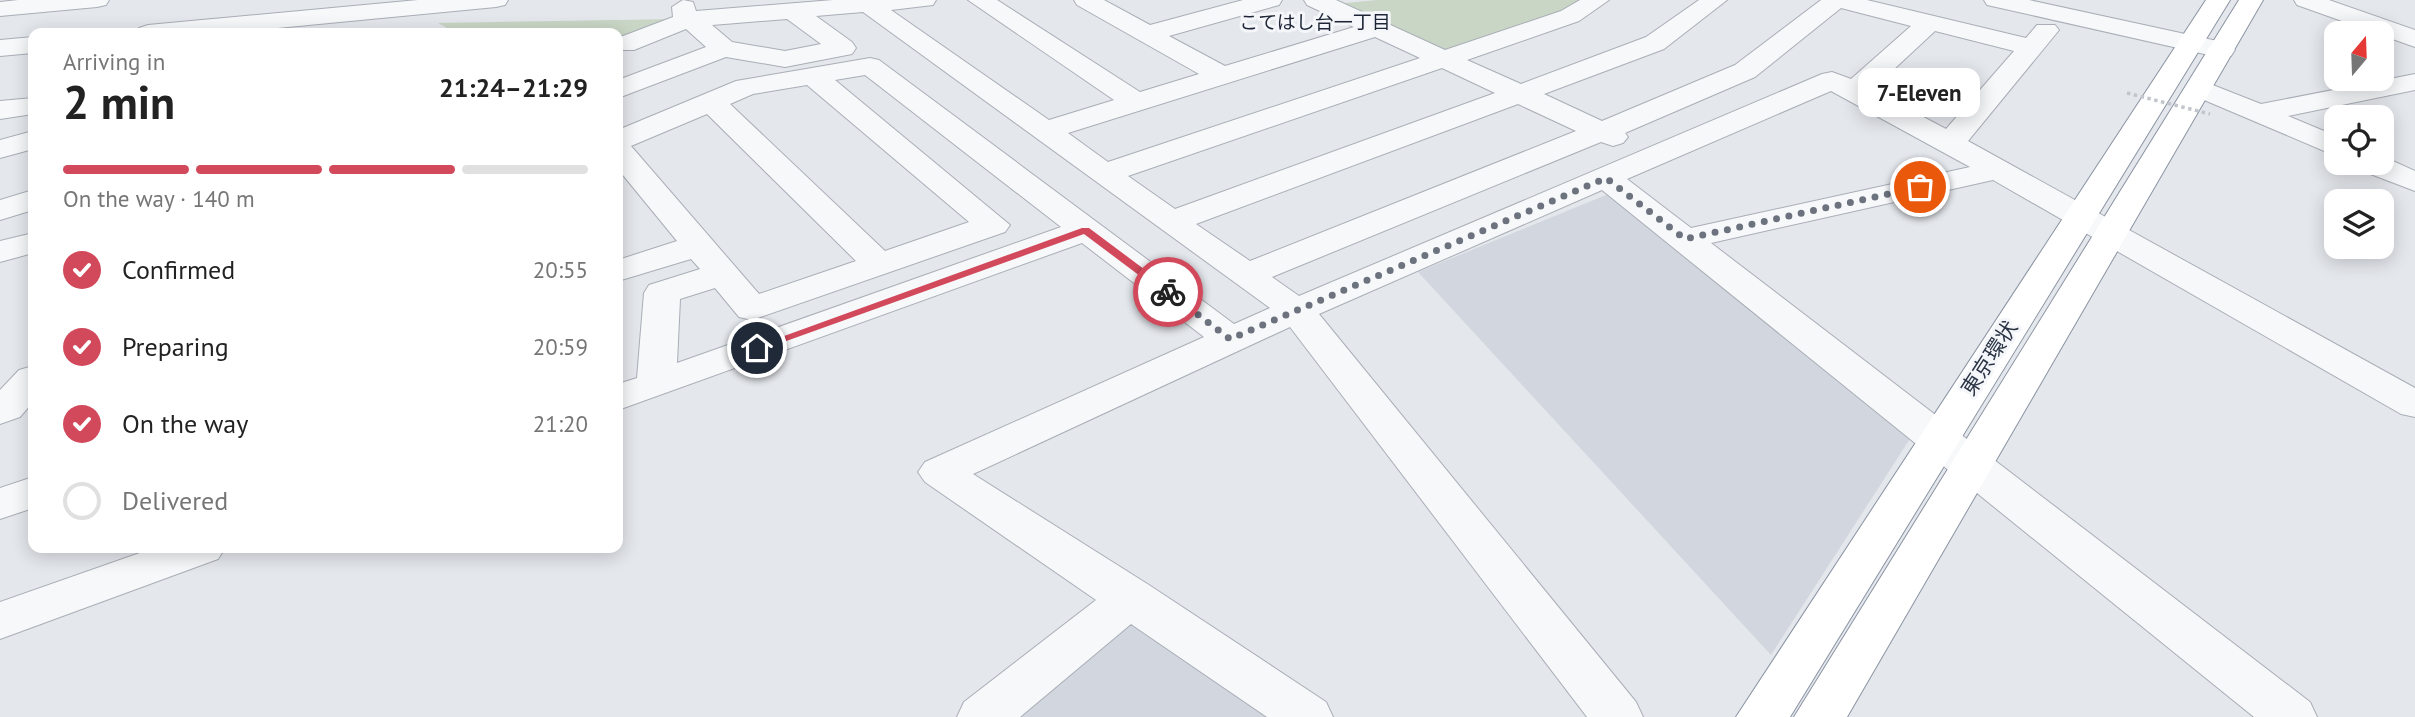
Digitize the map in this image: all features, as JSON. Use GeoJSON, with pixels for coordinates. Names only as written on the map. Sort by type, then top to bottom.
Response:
{"type":"FeatureCollection","features":[{"type":"Feature","properties":{"kind":"highway","name":"東京環状"},"geometry":{"type":"LineString","coordinates":[[2095,225],[2205,101],[2205,47],[2218,0]]}},
{"type":"Feature","properties":{"kind":"highway","name":"東京環状"},"geometry":{"type":"LineString","coordinates":[[1762,717],[1955,451],[2205,47],[2252,0]]}},
{"type":"Feature","properties":{"kind":"highway","name":"東京環状"},"geometry":{"type":"LineString","coordinates":[[1820,717],[1955,451]]}},
{"type":"Feature","properties":{"kind":"street"},"geometry":{"type":"LineString","coordinates":[[0,9],[97,0]]}},
{"type":"Feature","properties":{"kind":"street"},"geometry":{"type":"LineString","coordinates":[[220,28],[442,12],[496,0]]}},
{"type":"Feature","properties":{"kind":"street"},"geometry":{"type":"LineString","coordinates":[[623,43],[688,10],[793,11],[867,2],[924,0]]}},
{"type":"Feature","properties":{"kind":"street"},"geometry":{"type":"LineString","coordinates":[[980,0],[1136,102]]}},
{"type":"Feature","properties":{"kind":"street"},"geometry":{"type":"LineString","coordinates":[[1086,0],[1222,76]]}},
{"type":"Feature","properties":{"kind":"street"},"geometry":{"type":"LineString","coordinates":[[1146,34],[1270,0]]}},
{"type":"Feature","properties":{"kind":"street"},"geometry":{"type":"LineString","coordinates":[[1105,173],[1570,16],[1597,0]]}},
{"type":"Feature","properties":{"kind":"street"},"geometry":{"type":"LineString","coordinates":[[1248,274],[1745,71],[1836,0],[2032,47]]}},
{"type":"Feature","properties":{"kind":"street"},"geometry":{"type":"LineString","coordinates":[[1997,0],[2067,7],[2205,47]]}},
{"type":"Feature","properties":{"kind":"street"},"geometry":{"type":"LineString","coordinates":[[2306,0],[2415,39]]}},
{"type":"Feature","properties":{"kind":"street"},"geometry":{"type":"LineString","coordinates":[[1324,1],[1443,60],[1657,156]]}},
{"type":"Feature","properties":{"kind":"street"},"geometry":{"type":"LineString","coordinates":[[1173,220],[1655,43],[1707,1]]}},
{"type":"Feature","properties":{"kind":"street"},"geometry":{"type":"LineString","coordinates":[[867,2],[1297,311],[1617,717]]}},
{"type":"Feature","properties":{"kind":"street"},"geometry":{"type":"LineString","coordinates":[[1950,143],[2067,7]]}},
{"type":"Feature","properties":{"kind":"street"},"geometry":{"type":"LineString","coordinates":[[155,28],[174,8]]}},
{"type":"Feature","properties":{"kind":"street"},"geometry":{"type":"LineString","coordinates":[[688,10],[724,49]]}},
{"type":"Feature","properties":{"kind":"street"},"geometry":{"type":"LineString","coordinates":[[623,88],[724,49],[785,59],[843,48],[793,11]]}},
{"type":"Feature","properties":{"kind":"street"},"geometry":{"type":"LineString","coordinates":[[403,28],[437,26],[442,12]]}},
{"type":"Feature","properties":{"kind":"street"},"geometry":{"type":"LineString","coordinates":[[1223,13],[1298,52]]}},
{"type":"Feature","properties":{"kind":"street"},"geometry":{"type":"LineString","coordinates":[[1886,109],[1885,101],[1860,86],[1930,22]]}},
{"type":"Feature","properties":{"kind":"street"},"geometry":{"type":"LineString","coordinates":[[1045,131],[1376,28]]}},
{"type":"Feature","properties":{"kind":"street"},"geometry":{"type":"LineString","coordinates":[[0,48],[28,45]]}},
{"type":"Feature","properties":{"kind":"street"},"geometry":{"type":"LineString","coordinates":[[623,45],[688,63]]}},
{"type":"Feature","properties":{"kind":"street"},"geometry":{"type":"LineString","coordinates":[[623,139],[746,88],[870,66],[1230,339]]}},
{"type":"Feature","properties":{"kind":"street"},"geometry":{"type":"LineString","coordinates":[[623,156],[752,309],[993,225],[813,76]]}},
{"type":"Feature","properties":{"kind":"street"},"geometry":{"type":"LineString","coordinates":[[1307,717],[1132,597],[940,472],[1230,339],[1832,80],[1950,143],[2415,405]]}},
{"type":"Feature","properties":{"kind":"street"},"geometry":{"type":"LineString","coordinates":[[2259,113],[2415,82]]}},
{"type":"Feature","properties":{"kind":"street"},"geometry":{"type":"LineString","coordinates":[[2205,101],[2259,113],[2324,143]]}},
{"type":"Feature","properties":{"kind":"street"},"geometry":{"type":"LineString","coordinates":[[711,102],[880,265]]}},
{"type":"Feature","properties":{"kind":"street"},"geometry":{"type":"LineString","coordinates":[[0,110],[28,107]]}},
{"type":"Feature","properties":{"kind":"street"},"geometry":{"type":"LineString","coordinates":[[0,149],[28,141]]}},
{"type":"Feature","properties":{"kind":"street"},"geometry":{"type":"LineString","coordinates":[[1685,239],[1998,170]]}},
{"type":"Feature","properties":{"kind":"street"},"geometry":{"type":"LineString","coordinates":[[2394,173],[2415,182]]}},
{"type":"Feature","properties":{"kind":"street"},"geometry":{"type":"LineString","coordinates":[[1606,178],[2291,717]]}},
{"type":"Feature","properties":{"kind":"street"},"geometry":{"type":"LineString","coordinates":[[0,210],[28,202]]}},
{"type":"Feature","properties":{"kind":"street"},"geometry":{"type":"LineString","coordinates":[[623,396],[1086,230]]}},
{"type":"Feature","properties":{"kind":"street"},"geometry":{"type":"LineString","coordinates":[[0,252],[28,244]]}},
{"type":"Feature","properties":{"kind":"street"},"geometry":{"type":"LineString","coordinates":[[623,269],[699,245]]}},
{"type":"Feature","properties":{"kind":"street"},"geometry":{"type":"LineString","coordinates":[[656,384],[662,293],[722,274]]}},
{"type":"Feature","properties":{"kind":"street"},"geometry":{"type":"LineString","coordinates":[[13,408],[28,386]]}},
{"type":"Feature","properties":{"kind":"street"},"geometry":{"type":"LineString","coordinates":[[0,504],[28,494]]}},
{"type":"Feature","properties":{"kind":"street"},"geometry":{"type":"LineString","coordinates":[[0,621],[188,553]]}},
{"type":"Feature","properties":{"kind":"street"},"geometry":{"type":"LineString","coordinates":[[983,717],[1132,597]]}},
{"type":"Feature","properties":{"kind":"path"},"geometry":{"type":"LineString","coordinates":[[2127,93],[2205,101]]}},
{"type":"Feature","properties":{"kind":"shaded area"},"geometry":{"type":"Polygon","coordinates":[[[1611,193],[1915,431],[1771,655],[1418,272],[1611,193]]]}},
{"type":"Feature","properties":{"kind":"shaded area"},"geometry":{"type":"Polygon","coordinates":[[[1131,621],[1274,717],[1012,717],[1131,621]]]}},
{"type":"Feature","properties":{"kind":"green space"},"geometry":{"type":"Polygon","coordinates":[[[1377,0],[1590,0],[1563,16],[1441,52],[1343,8],[1345,3],[1377,0]]]}},
{"type":"Feature","properties":{"kind":"green space"},"geometry":{"type":"Polygon","coordinates":[[[676,19],[676,22],[623,40],[623,28],[447,28],[438,23],[676,19]]]}},
{"type":"Feature","properties":{"kind":"way so far"},"geometry":{"type":"LineString","coordinates":[[1168,292],[1230,339],[1606,178],[1685,239],[1920,187]]}},
{"type":"Feature","properties":{"kind":"place","name":"7-Eleven"},"geometry":{"type":"Point","coordinates":[1920,187]}},
{"type":"Feature","properties":{"kind":"district","name":"こてはし台一丁目"},"geometry":{"type":"Point","coordinates":[1315,22]}},
{"type":"Feature","properties":{"kind":"route"},"geometry":{"type":"LineString","coordinates":[[757,348],[1086,230],[1168,292]]}}]}
